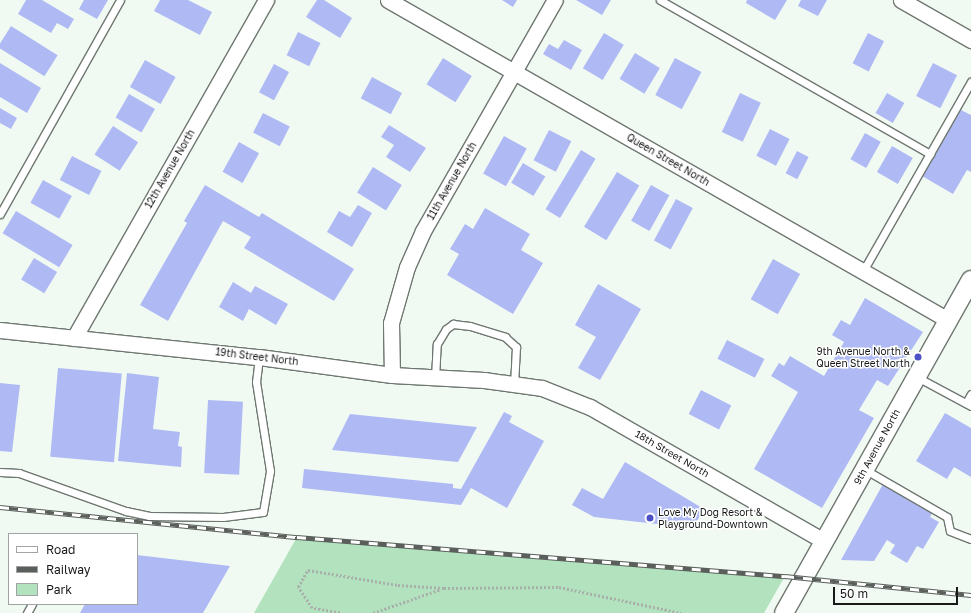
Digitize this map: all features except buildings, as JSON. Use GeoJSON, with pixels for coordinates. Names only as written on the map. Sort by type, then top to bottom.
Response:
{"type":"FeatureCollection","features":[{"type":"Feature","properties":{"kind":"street","name":"12th Avenue North"},"geometry":{"type":"LineString","coordinates":[[74,338],[266,0]]}},
{"type":"Feature","properties":{"kind":"street","name":"Queen Street North"},"geometry":{"type":"LineString","coordinates":[[388,0],[948,320]]}},
{"type":"Feature","properties":{"kind":"street","name":"11th Avenue North"},"geometry":{"type":"LineString","coordinates":[[392,375],[392,323],[406,267],[423,231],[555,0]]}},
{"type":"Feature","properties":{"kind":"street"},"geometry":{"type":"LineString","coordinates":[[901,0],[971,40]]}},
{"type":"Feature","properties":{"kind":"street","name":"9th Avenue North"},"geometry":{"type":"LineString","coordinates":[[784,613],[971,280]]}},
{"type":"Feature","properties":{"kind":"street","name":"19th Street North"},"geometry":{"type":"LineString","coordinates":[[0,330],[259,357],[392,375],[514,383]]}},
{"type":"Feature","properties":{"kind":"street","name":"18th Street North"},"geometry":{"type":"LineString","coordinates":[[514,383],[565,395],[824,541]]}},
{"type":"Feature","properties":{"kind":"lane"},"geometry":{"type":"LineString","coordinates":[[0,214],[120,0]]}},
{"type":"Feature","properties":{"kind":"lane"},"geometry":{"type":"LineString","coordinates":[[660,0],[930,154]]}},
{"type":"Feature","properties":{"kind":"lane"},"geometry":{"type":"LineString","coordinates":[[863,271],[971,82]]}},
{"type":"Feature","properties":{"kind":"lane"},"geometry":{"type":"LineString","coordinates":[[435,378],[437,344],[446,329],[453,324],[470,326],[505,337],[516,347],[514,383]]}},
{"type":"Feature","properties":{"kind":"lane"},"geometry":{"type":"LineString","coordinates":[[0,472],[19,473],[126,511],[149,516],[223,517],[263,512],[270,471],[256,382],[259,357]]}},
{"type":"Feature","properties":{"kind":"lane"},"geometry":{"type":"LineString","coordinates":[[916,376],[968,405],[971,394]]}},
{"type":"Feature","properties":{"kind":"lane"},"geometry":{"type":"LineString","coordinates":[[864,469],[947,517],[950,530],[971,539]]}},
{"type":"Feature","properties":{"kind":"path"},"geometry":{"type":"LineString","coordinates":[[340,613],[312,608],[298,588],[308,570],[398,585],[444,588],[559,587],[681,613]]}},
{"type":"Feature","properties":{"kind":"path"},"geometry":{"type":"LineString","coordinates":[[373,613],[444,588]]}},
{"type":"Feature","properties":{"kind":"green space"},"geometry":{"type":"Polygon","coordinates":[[[297,537],[785,576],[764,613],[254,613],[297,537]]]}},
{"type":"Feature","properties":{"kind":"railway"},"geometry":{"type":"LineString","coordinates":[[0,507],[297,537],[785,576],[971,595]]}},
{"type":"Feature","properties":{"kind":"place","name":"9th Avenue North & Queen Street North"},"geometry":{"type":"Point","coordinates":[918,357]}},
{"type":"Feature","properties":{"kind":"place","name":"Love My Dog Resort & Playground-Downtown"},"geometry":{"type":"Point","coordinates":[650,518]}}]}
